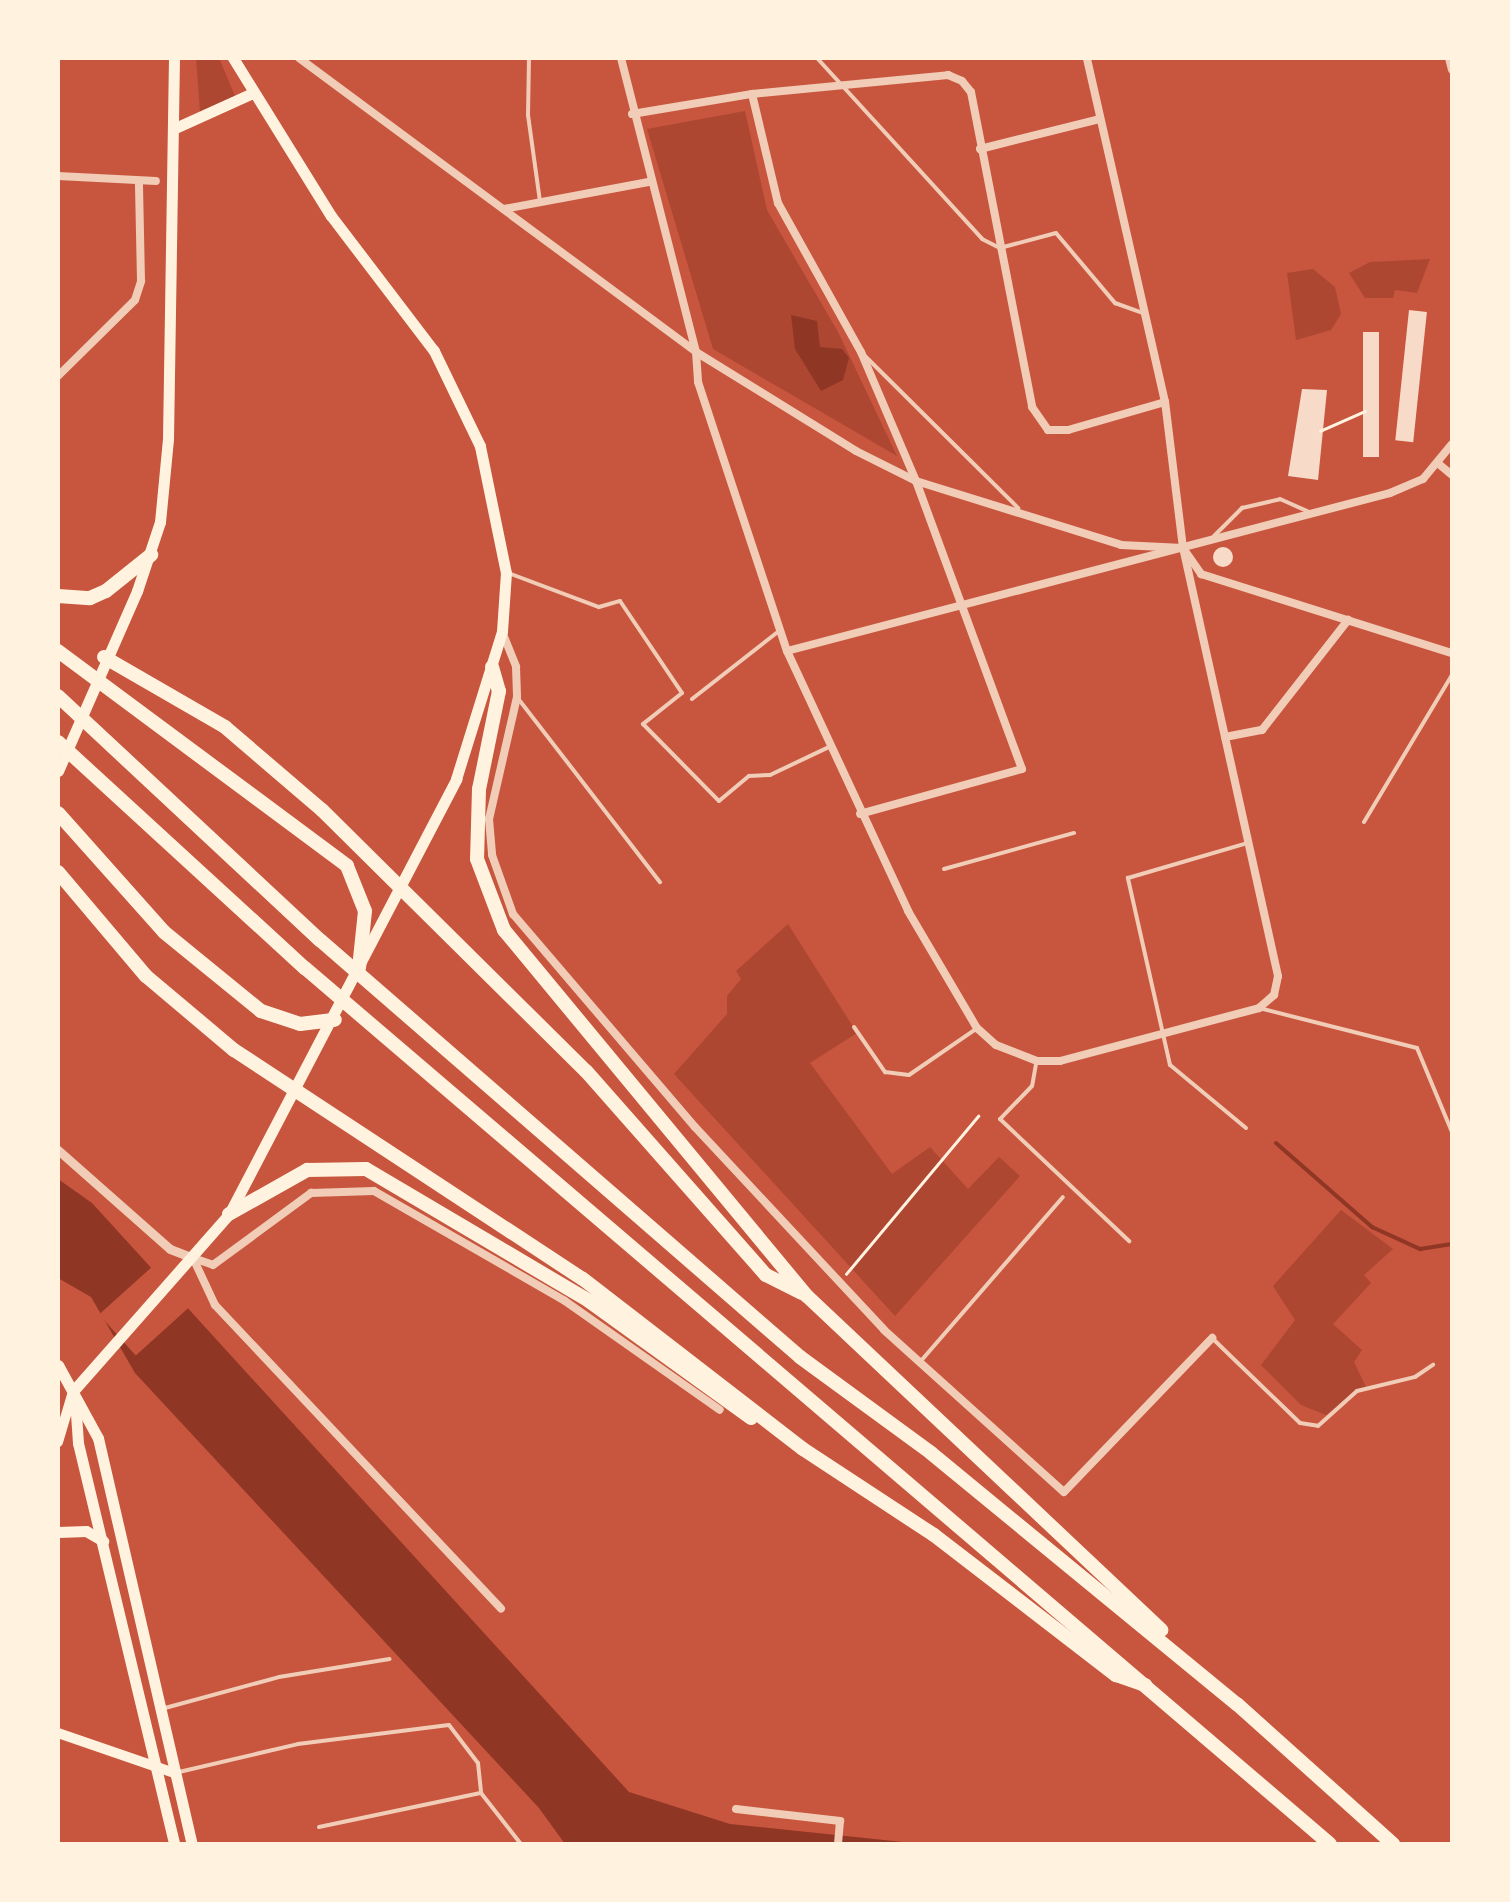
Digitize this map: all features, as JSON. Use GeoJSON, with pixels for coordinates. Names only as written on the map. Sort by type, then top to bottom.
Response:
{"type":"FeatureCollection","features":[{"type":"Feature","properties":{"kind":"highway"},"geometry":{"type":"LineString","coordinates":[[58,596],[90,598],[106,591],[151,555]]}},
{"type":"Feature","properties":{"kind":"highway"},"geometry":{"type":"LineString","coordinates":[[62,654],[347,866],[365,911],[360,968]]}},
{"type":"Feature","properties":{"kind":"highway"},"geometry":{"type":"LineString","coordinates":[[104,656],[225,728],[366,854],[586,1072],[766,1275],[807,1296]]}},
{"type":"Feature","properties":{"kind":"highway"},"geometry":{"type":"LineString","coordinates":[[492,667],[499,692],[478,789],[477,858],[504,930],[807,1296],[1238,1704],[1393,1844]]}},
{"type":"Feature","properties":{"kind":"highway"},"geometry":{"type":"LineString","coordinates":[[58,696],[320,940],[800,1358],[931,1453],[1238,1704]]}},
{"type":"Feature","properties":{"kind":"highway"},"geometry":{"type":"LineString","coordinates":[[58,742],[305,968],[1330,1844]]}},
{"type":"Feature","properties":{"kind":"highway"},"geometry":{"type":"LineString","coordinates":[[58,813],[164,932],[261,1011],[300,1024],[335,1020]]}},
{"type":"Feature","properties":{"kind":"highway"},"geometry":{"type":"LineString","coordinates":[[58,872],[146,976],[256,1064],[346,1119],[583,1279],[803,1449]]}},
{"type":"Feature","properties":{"kind":"highway"},"geometry":{"type":"LineString","coordinates":[[229,1214],[306,1170],[366,1169],[589,1301],[934,1536],[1116,1675],[1152,1688]]}},
{"type":"Feature","properties":{"kind":"main road"},"geometry":{"type":"LineString","coordinates":[[58,771],[104,656],[151,555],[168,438],[174,58]]}},
{"type":"Feature","properties":{"kind":"main road"},"geometry":{"type":"LineString","coordinates":[[58,1442],[74,1390],[102,1351],[171,1283],[229,1214],[335,1020],[456,779],[502,631],[506,573],[480,446],[434,351],[331,216],[250,94],[232,58]]}},
{"type":"Feature","properties":{"kind":"main road"},"geometry":{"type":"LineString","coordinates":[[174,129],[250,94]]}},
{"type":"Feature","properties":{"kind":"main road"},"geometry":{"type":"LineString","coordinates":[[58,1365],[98,1438],[192,1844]]}},
{"type":"Feature","properties":{"kind":"main road"},"geometry":{"type":"LineString","coordinates":[[74,1390],[78,1443],[174,1844]]}},
{"type":"Feature","properties":{"kind":"main road"},"geometry":{"type":"LineString","coordinates":[[58,1532],[86,1531],[103,1541]]}},
{"type":"Feature","properties":{"kind":"main road"},"geometry":{"type":"LineString","coordinates":[[58,1733],[156,1771],[174,1773]]}},
{"type":"Feature","properties":{"kind":"street"},"geometry":{"type":"LineString","coordinates":[[299,58],[696,352],[856,451],[916,481],[1018,508],[1121,545],[1184,548]]}},
{"type":"Feature","properties":{"kind":"street"},"geometry":{"type":"LineString","coordinates":[[621,58],[648,182],[696,352],[698,382],[788,652],[860,814],[978,1028],[996,1044],[1037,1060],[1259,1008],[1274,994],[1278,976],[1184,548],[1165,402],[1140,312],[1087,58]]}},
{"type":"Feature","properties":{"kind":"street"},"geometry":{"type":"LineString","coordinates":[[1450,58],[1452,70]]}},
{"type":"Feature","properties":{"kind":"street"},"geometry":{"type":"LineString","coordinates":[[632,114],[752,94],[948,75],[962,81],[970,92],[1032,407],[1048,430],[1165,402]]}},
{"type":"Feature","properties":{"kind":"street"},"geometry":{"type":"LineString","coordinates":[[752,94],[778,203],[862,352],[916,481],[1022,769],[860,814]]}},
{"type":"Feature","properties":{"kind":"street"},"geometry":{"type":"LineString","coordinates":[[980,149],[1099,118]]}},
{"type":"Feature","properties":{"kind":"street"},"geometry":{"type":"LineString","coordinates":[[58,176],[156,181]]}},
{"type":"Feature","properties":{"kind":"street"},"geometry":{"type":"LineString","coordinates":[[504,209],[648,182]]}},
{"type":"Feature","properties":{"kind":"street"},"geometry":{"type":"LineString","coordinates":[[58,376],[135,300],[142,281],[139,183]]}},
{"type":"Feature","properties":{"kind":"street"},"geometry":{"type":"LineString","coordinates":[[788,652],[1390,492],[1440,465],[1452,444]]}},
{"type":"Feature","properties":{"kind":"street"},"geometry":{"type":"LineString","coordinates":[[1440,465],[1452,475]]}},
{"type":"Feature","properties":{"kind":"street"},"geometry":{"type":"LineString","coordinates":[[1184,548],[1201,574],[1452,653]]}},
{"type":"Feature","properties":{"kind":"street"},"geometry":{"type":"LineString","coordinates":[[1225,737],[1262,730],[1348,620]]}},
{"type":"Feature","properties":{"kind":"street"},"geometry":{"type":"LineString","coordinates":[[502,631],[516,667],[517,697],[489,819],[492,855],[513,914],[839,1283],[1064,1492],[1212,1338]]}},
{"type":"Feature","properties":{"kind":"street"},"geometry":{"type":"LineString","coordinates":[[58,1150],[170,1249],[213,1265],[311,1193],[374,1191],[565,1300],[720,1410]]}},
{"type":"Feature","properties":{"kind":"street"},"geometry":{"type":"LineString","coordinates":[[193,1258],[215,1305],[501,1608]]}},
{"type":"Feature","properties":{"kind":"street"},"geometry":{"type":"LineString","coordinates":[[736,1809],[840,1821],[839,1840]]}},
{"type":"Feature","properties":{"kind":"lane"},"geometry":{"type":"LineString","coordinates":[[529,58],[528,114],[540,201]]}},
{"type":"Feature","properties":{"kind":"lane"},"geometry":{"type":"LineString","coordinates":[[817,58],[982,239],[1000,248],[1056,233],[1115,303],[1140,312]]}},
{"type":"Feature","properties":{"kind":"lane"},"geometry":{"type":"LineString","coordinates":[[862,352],[1018,508]]}},
{"type":"Feature","properties":{"kind":"lane"},"geometry":{"type":"LineString","coordinates":[[1452,357],[1452,383]]}},
{"type":"Feature","properties":{"kind":"lane"},"geometry":{"type":"LineString","coordinates":[[1207,542],[1242,508],[1280,499],[1319,512]]}},
{"type":"Feature","properties":{"kind":"lane"},"geometry":{"type":"LineString","coordinates":[[506,573],[599,607],[620,601],[682,692],[643,724],[719,800],[748,776],[770,775],[830,746]]}},
{"type":"Feature","properties":{"kind":"lane"},"geometry":{"type":"LineString","coordinates":[[692,699],[781,629]]}},
{"type":"Feature","properties":{"kind":"lane"},"geometry":{"type":"LineString","coordinates":[[1364,822],[1452,675]]}},
{"type":"Feature","properties":{"kind":"lane"},"geometry":{"type":"LineString","coordinates":[[517,697],[660,882]]}},
{"type":"Feature","properties":{"kind":"lane"},"geometry":{"type":"LineString","coordinates":[[944,870],[1074,833]]}},
{"type":"Feature","properties":{"kind":"lane"},"geometry":{"type":"LineString","coordinates":[[1246,1128],[1172,1068],[1128,878],[1248,843]]}},
{"type":"Feature","properties":{"kind":"lane"},"geometry":{"type":"LineString","coordinates":[[1259,1008],[1417,1048],[1452,1132]]}},
{"type":"Feature","properties":{"kind":"lane"},"geometry":{"type":"LineString","coordinates":[[854,1027],[886,1072],[909,1075],[978,1028]]}},
{"type":"Feature","properties":{"kind":"lane"},"geometry":{"type":"LineString","coordinates":[[1037,1060],[1032,1086],[1000,1119],[1129,1241]]}},
{"type":"Feature","properties":{"kind":"lane"},"geometry":{"type":"LineString","coordinates":[[920,1362],[1063,1197]]}},
{"type":"Feature","properties":{"kind":"lane"},"geometry":{"type":"LineString","coordinates":[[1212,1338],[1300,1423],[1318,1426],[1358,1391],[1415,1377],[1433,1365]]}},
{"type":"Feature","properties":{"kind":"lane"},"geometry":{"type":"LineString","coordinates":[[160,1709],[278,1677],[390,1659]]}},
{"type":"Feature","properties":{"kind":"lane"},"geometry":{"type":"LineString","coordinates":[[174,1773],[298,1744],[449,1726],[478,1762],[481,1793],[521,1844]]}},
{"type":"Feature","properties":{"kind":"lane"},"geometry":{"type":"LineString","coordinates":[[318,1827],[481,1793]]}},
{"type":"Feature","properties":{"kind":"path"},"geometry":{"type":"LineString","coordinates":[[1320,432],[1365,411]]}},
{"type":"Feature","properties":{"kind":"path"},"geometry":{"type":"LineString","coordinates":[[839,1283],[978,1116]]}},
{"type":"Feature","properties":{"kind":"shaded area"},"geometry":{"type":"Polygon","coordinates":[[[196,58],[219,58],[235,96],[200,112],[196,58]]]}},
{"type":"Feature","properties":{"kind":"shaded area"},"geometry":{"type":"Polygon","coordinates":[[[745,111],[767,210],[838,332],[897,456],[713,349],[647,129],[745,111]]]}},
{"type":"Feature","properties":{"kind":"shaded area"},"geometry":{"type":"Polygon","coordinates":[[[1430,259],[1417,293],[1395,290],[1393,298],[1365,298],[1349,273],[1370,262],[1430,259]]]}},
{"type":"Feature","properties":{"kind":"shaded area"},"geometry":{"type":"Polygon","coordinates":[[[1313,269],[1335,287],[1341,314],[1331,330],[1296,340],[1287,273],[1313,269]]]}},
{"type":"Feature","properties":{"kind":"shaded area"},"geometry":{"type":"Polygon","coordinates":[[[791,315],[817,321],[820,347],[842,349],[849,358],[843,380],[821,391],[795,349],[791,315]]]}},
{"type":"Feature","properties":{"kind":"shaded area"},"geometry":{"type":"Polygon","coordinates":[[[788,924],[857,1033],[810,1063],[892,1174],[930,1147],[968,1189],[999,1157],[1020,1176],[895,1316],[674,1074],[727,1014],[727,996],[741,979],[736,971],[788,924]]]}},
{"type":"Feature","properties":{"kind":"shaded area"},"geometry":{"type":"Polygon","coordinates":[[[58,1179],[92,1203],[629,1792],[730,1824],[922,1844],[565,1844],[539,1808],[135,1373],[91,1297],[58,1278],[58,1179]]]}},
{"type":"Feature","properties":{"kind":"shaded area"},"geometry":{"type":"Polygon","coordinates":[[[1341,1210],[1393,1249],[1364,1275],[1371,1283],[1333,1324],[1362,1350],[1354,1362],[1366,1387],[1326,1415],[1301,1405],[1261,1365],[1295,1320],[1273,1286],[1341,1210]]]}},
{"type":"Feature","properties":{"kind":"pier"},"geometry":{"type":"Polygon","coordinates":[[[154,1265],[191,1306],[136,1355],[99,1315],[154,1265]]]}},
{"type":"Feature","properties":{"kind":"building"},"geometry":{"type":"Polygon","coordinates":[[[1409,310],[1427,312],[1413,442],[1395,440],[1409,310]]]}},
{"type":"Feature","properties":{"kind":"building"},"geometry":{"type":"Polygon","coordinates":[[[1363,332],[1379,332],[1379,457],[1363,457],[1363,332]]]}},
{"type":"Feature","properties":{"kind":"building"},"geometry":{"type":"Polygon","coordinates":[[[1302,389],[1327,390],[1318,480],[1288,476],[1302,389]]]}},
{"type":"Feature","properties":{"kind":"building"},"geometry":{"type":"Polygon","coordinates":[[[1223,547],[1233,557],[1223,567],[1213,557],[1223,547]]]}},
{"type":"Feature","properties":{"kind":"waterway"},"geometry":{"type":"LineString","coordinates":[[1276,1143],[1372,1227],[1420,1249],[1452,1244]]}}]}
